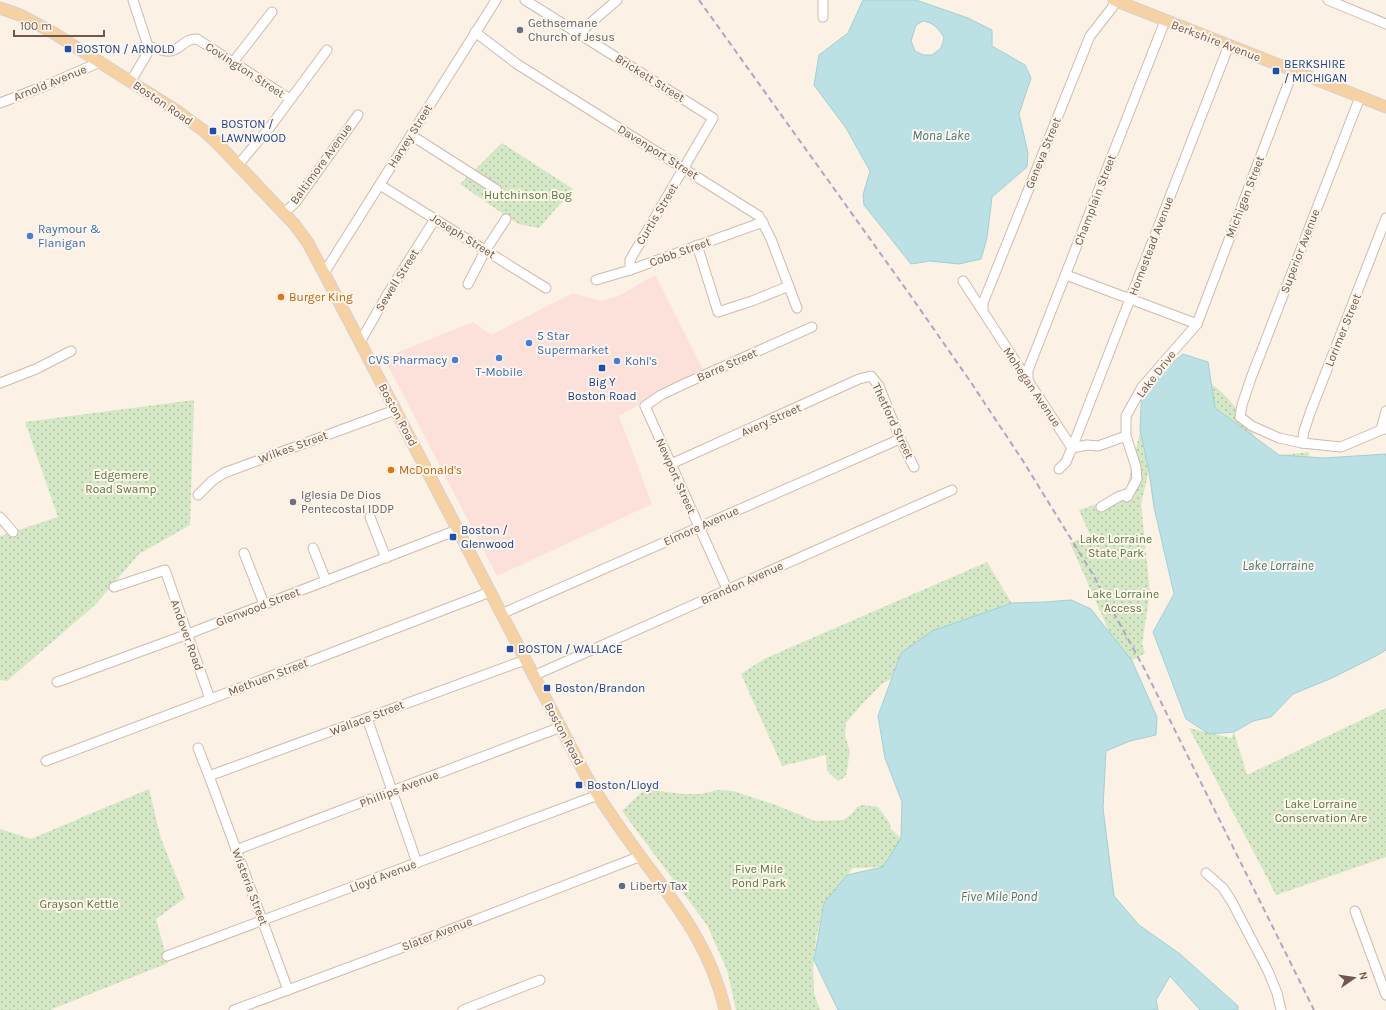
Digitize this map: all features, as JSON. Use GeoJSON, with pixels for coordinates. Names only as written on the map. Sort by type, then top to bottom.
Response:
{"type":"FeatureCollection","features":[{"type":"Feature","properties":{"kind":"main road","name":"Berkshire Avenue"},"geometry":{"type":"LineString","coordinates":[[1114,0],[1130,3],[1165,21],[1386,107]]}},
{"type":"Feature","properties":{"kind":"main road","name":"Boston Road"},"geometry":{"type":"LineString","coordinates":[[0,8],[15,12],[38,24],[131,81],[186,118],[218,144],[284,213],[301,233],[324,272],[585,774],[598,795],[676,904],[701,943],[717,981],[725,1010]]}},
{"type":"Feature","properties":{"kind":"street"},"geometry":{"type":"LineString","coordinates":[[131,81],[147,54],[148,46],[133,0]]}},
{"type":"Feature","properties":{"kind":"street","name":"Harvey Street"},"geometry":{"type":"LineString","coordinates":[[324,272],[496,0]]}},
{"type":"Feature","properties":{"kind":"street","name":"Brickett Street"},"geometry":{"type":"LineString","coordinates":[[525,0],[713,118]]}},
{"type":"Feature","properties":{"kind":"street"},"geometry":{"type":"LineString","coordinates":[[579,33],[617,0]]}},
{"type":"Feature","properties":{"kind":"street"},"geometry":{"type":"LineString","coordinates":[[823,0],[823,17]]}},
{"type":"Feature","properties":{"kind":"street","name":"Geneva Street"},"geometry":{"type":"LineString","coordinates":[[983,311],[983,303],[1090,36],[1112,8],[1114,0]]}},
{"type":"Feature","properties":{"kind":"street"},"geometry":{"type":"LineString","coordinates":[[1328,0],[1386,24]]}},
{"type":"Feature","properties":{"kind":"street"},"geometry":{"type":"LineString","coordinates":[[234,62],[272,12]]}},
{"type":"Feature","properties":{"kind":"street","name":"Champlain Street"},"geometry":{"type":"LineString","coordinates":[[1028,380],[1028,370],[1165,21]]}},
{"type":"Feature","properties":{"kind":"street","name":"Davenport Street"},"geometry":{"type":"LineString","coordinates":[[475,32],[517,64],[759,216],[763,222],[797,308]]}},
{"type":"Feature","properties":{"kind":"street","name":"Covington Street"},"geometry":{"type":"LineString","coordinates":[[148,46],[163,51],[171,51],[189,39],[198,39],[290,99]]}},
{"type":"Feature","properties":{"kind":"street","name":"Homestead Avenue"},"geometry":{"type":"LineString","coordinates":[[1059,469],[1066,462],[1072,448],[1229,45]]}},
{"type":"Feature","properties":{"kind":"street"},"geometry":{"type":"LineString","coordinates":[[238,165],[270,127],[327,50]]}},
{"type":"Feature","properties":{"kind":"street","name":"Arnold Avenue"},"geometry":{"type":"LineString","coordinates":[[0,103],[100,62]]}},
{"type":"Feature","properties":{"kind":"street","name":"Michigan Street"},"geometry":{"type":"LineString","coordinates":[[1197,324],[1293,71]]}},
{"type":"Feature","properties":{"kind":"street","name":"Superior Avenue"},"geometry":{"type":"LineString","coordinates":[[1302,443],[1279,438],[1252,426],[1240,417],[1242,405],[1250,378],[1360,97]]}},
{"type":"Feature","properties":{"kind":"street","name":"Baltimore Avenue"},"geometry":{"type":"LineString","coordinates":[[284,213],[294,203],[358,115]]}},
{"type":"Feature","properties":{"kind":"street","name":"Curtis Street"},"geometry":{"type":"LineString","coordinates":[[630,270],[630,260],[713,118]]}},
{"type":"Feature","properties":{"kind":"street"},"geometry":{"type":"LineString","coordinates":[[411,135],[497,190]]}},
{"type":"Feature","properties":{"kind":"street","name":"Joseph Street"},"geometry":{"type":"LineString","coordinates":[[380,185],[546,288]]}},
{"type":"Feature","properties":{"kind":"street","name":"Lorimer Street"},"geometry":{"type":"LineString","coordinates":[[1302,443],[1308,419],[1386,218]]}},
{"type":"Feature","properties":{"kind":"street","name":"Sewell Street"},"geometry":{"type":"LineString","coordinates":[[360,342],[387,295],[435,219]]}},
{"type":"Feature","properties":{"kind":"street"},"geometry":{"type":"LineString","coordinates":[[468,284],[485,251],[506,219]]}},
{"type":"Feature","properties":{"kind":"street","name":"Cobb Street"},"geometry":{"type":"LineString","coordinates":[[596,280],[630,270],[763,222]]}},
{"type":"Feature","properties":{"kind":"street"},"geometry":{"type":"LineString","coordinates":[[697,246],[718,312],[752,301],[788,286]]}},
{"type":"Feature","properties":{"kind":"street"},"geometry":{"type":"LineString","coordinates":[[1066,275],[1197,324]]}},
{"type":"Feature","properties":{"kind":"street","name":"Mohegan Avenue"},"geometry":{"type":"LineString","coordinates":[[963,281],[1072,448]]}},
{"type":"Feature","properties":{"kind":"street","name":"Lake Drive"},"geometry":{"type":"LineString","coordinates":[[1101,507],[1118,497],[1128,495],[1137,479],[1136,467],[1126,436],[1126,416],[1142,387],[1197,324]]}},
{"type":"Feature","properties":{"kind":"street","name":"Barre Street"},"geometry":{"type":"LineString","coordinates":[[645,406],[661,395],[684,384],[812,327]]}},
{"type":"Feature","properties":{"kind":"street"},"geometry":{"type":"LineString","coordinates":[[0,383],[36,369],[71,351]]}},
{"type":"Feature","properties":{"kind":"street","name":"Thetford Street"},"geometry":{"type":"LineString","coordinates":[[871,376],[879,386],[900,438],[914,467]]}},
{"type":"Feature","properties":{"kind":"street","name":"Avery Street"},"geometry":{"type":"LineString","coordinates":[[671,464],[859,379],[871,376]]}},
{"type":"Feature","properties":{"kind":"street","name":"Newport Street"},"geometry":{"type":"LineString","coordinates":[[645,406],[727,589]]}},
{"type":"Feature","properties":{"kind":"street","name":"Wilkes Street"},"geometry":{"type":"LineString","coordinates":[[198,495],[212,481],[224,473],[395,410]]}},
{"type":"Feature","properties":{"kind":"street"},"geometry":{"type":"LineString","coordinates":[[1302,443],[1341,447],[1384,429],[1386,411]]}},
{"type":"Feature","properties":{"kind":"street"},"geometry":{"type":"LineString","coordinates":[[1072,448],[1087,445],[1098,446],[1126,436]]}},
{"type":"Feature","properties":{"kind":"street","name":"Elmore Avenue"},"geometry":{"type":"LineString","coordinates":[[501,614],[900,438]]}},
{"type":"Feature","properties":{"kind":"street","name":"Brandon Avenue"},"geometry":{"type":"LineString","coordinates":[[533,676],[952,490]]}},
{"type":"Feature","properties":{"kind":"street"},"geometry":{"type":"LineString","coordinates":[[370,517],[386,558]]}},
{"type":"Feature","properties":{"kind":"street"},"geometry":{"type":"LineString","coordinates":[[0,518],[13,532]]}},
{"type":"Feature","properties":{"kind":"street","name":"Glenwood Street"},"geometry":{"type":"LineString","coordinates":[[57,682],[188,634],[457,530]]}},
{"type":"Feature","properties":{"kind":"street"},"geometry":{"type":"LineString","coordinates":[[313,548],[326,581]]}},
{"type":"Feature","properties":{"kind":"street"},"geometry":{"type":"LineString","coordinates":[[244,553],[264,604]]}},
{"type":"Feature","properties":{"kind":"street","name":"Andover Road"},"geometry":{"type":"LineString","coordinates":[[114,587],[165,570],[210,699]]}},
{"type":"Feature","properties":{"kind":"street","name":"Methuen Street"},"geometry":{"type":"LineString","coordinates":[[46,761],[490,592]]}},
{"type":"Feature","properties":{"kind":"street","name":"Wallace Street"},"geometry":{"type":"LineString","coordinates":[[210,781],[366,718],[525,660]]}},
{"type":"Feature","properties":{"kind":"street"},"geometry":{"type":"LineString","coordinates":[[366,718],[418,863]]}},
{"type":"Feature","properties":{"kind":"street","name":"Phillips Avenue"},"geometry":{"type":"LineString","coordinates":[[236,850],[560,728]]}},
{"type":"Feature","properties":{"kind":"street"},"geometry":{"type":"LineString","coordinates":[[198,748],[210,781]]}},
{"type":"Feature","properties":{"kind":"street","name":"Wisteria Street"},"geometry":{"type":"LineString","coordinates":[[210,781],[288,990]]}},
{"type":"Feature","properties":{"kind":"street","name":"Lloyd Avenue"},"geometry":{"type":"LineString","coordinates":[[167,956],[598,795]]}},
{"type":"Feature","properties":{"kind":"street","name":"Slater Avenue"},"geometry":{"type":"LineString","coordinates":[[234,1010],[641,856]]}},
{"type":"Feature","properties":{"kind":"street"},"geometry":{"type":"LineString","coordinates":[[1206,873],[1223,888],[1232,902],[1268,971],[1277,993],[1281,1010]]}},
{"type":"Feature","properties":{"kind":"street"},"geometry":{"type":"LineString","coordinates":[[1355,911],[1382,971],[1386,995]]}},
{"type":"Feature","properties":{"kind":"street"},"geometry":{"type":"LineString","coordinates":[[463,1010],[540,980]]}},
{"type":"Feature","properties":{"kind":"shaded area"},"geometry":{"type":"Polygon","coordinates":[[[655,275],[703,369],[619,416],[652,504],[497,576],[384,358],[473,322],[491,335],[573,293],[601,301],[620,295],[655,275]]]}},
{"type":"Feature","properties":{"kind":"green space","name":"Hutchinson Bog"},"geometry":{"type":"Polygon","coordinates":[[[502,143],[573,189],[539,228],[518,224],[460,184],[502,143]]]}},
{"type":"Feature","properties":{"kind":"green space","name":"Lake Lorraine State Park"},"geometry":{"type":"Polygon","coordinates":[[[1154,372],[1187,373],[1216,387],[1226,396],[1244,418],[1266,454],[1283,455],[1309,452],[1307,470],[1282,473],[1261,472],[1215,408],[1190,386],[1169,386],[1141,504],[1150,593],[1142,644],[1145,653],[1124,665],[1070,543],[1090,535],[1079,510],[1111,499],[1125,496],[1154,372]]]}},
{"type":"Feature","properties":{"kind":"green space","name":"Edgemere Road Swamp"},"geometry":{"type":"Polygon","coordinates":[[[194,400],[190,525],[139,554],[95,605],[7,681],[0,680],[0,536],[58,517],[25,422],[194,400]]]}},
{"type":"Feature","properties":{"kind":"green space"},"geometry":{"type":"Polygon","coordinates":[[[987,562],[1036,644],[910,668],[882,684],[846,723],[845,736],[850,751],[846,776],[838,781],[827,771],[826,755],[782,766],[741,674],[764,659],[987,562]]]}},
{"type":"Feature","properties":{"kind":"green space","name":"Lake Lorraine Conservation Are"},"geometry":{"type":"Polygon","coordinates":[[[1386,708],[1386,857],[1276,895],[1189,728],[1231,738],[1234,732],[1247,775],[1386,708]]]}},
{"type":"Feature","properties":{"kind":"green space","name":"Grayson Kettle"},"geometry":{"type":"Polygon","coordinates":[[[149,789],[161,839],[185,898],[156,919],[168,963],[50,1010],[0,1010],[0,829],[31,839],[149,789]]]}},
{"type":"Feature","properties":{"kind":"green space","name":"Five Mile Pond Park"},"geometry":{"type":"Polygon","coordinates":[[[645,789],[682,794],[701,794],[718,790],[733,791],[773,804],[815,821],[843,820],[852,814],[857,807],[863,805],[878,807],[889,822],[891,829],[901,838],[896,851],[883,867],[853,868],[824,903],[816,939],[813,968],[814,993],[820,1010],[736,1010],[727,970],[707,925],[622,811],[645,789]]]}},
{"type":"Feature","properties":{"kind":"water","name":"Mona Lake"},"geometry":{"type":"Polygon","coordinates":[[[863,0],[916,0],[968,18],[992,30],[992,46],[1025,65],[1031,78],[1019,114],[1028,153],[1027,167],[992,197],[987,238],[981,259],[959,264],[930,261],[911,264],[864,205],[863,195],[870,171],[846,128],[814,85],[819,55],[848,33],[863,0]],[[923,21],[916,25],[911,41],[915,51],[923,55],[932,55],[941,48],[944,38],[936,27],[923,21]]]}},
{"type":"Feature","properties":{"kind":"water","name":"Lake Lorraine"},"geometry":{"type":"Polygon","coordinates":[[[1183,354],[1208,362],[1215,408],[1279,455],[1324,458],[1386,454],[1386,650],[1332,678],[1293,694],[1271,717],[1253,721],[1234,732],[1209,734],[1186,719],[1153,632],[1174,594],[1154,507],[1149,471],[1140,429],[1142,387],[1183,354]]]}},
{"type":"Feature","properties":{"kind":"water","name":"Five Mile Pond"},"geometry":{"type":"Polygon","coordinates":[[[1071,600],[1091,609],[1132,661],[1157,717],[1156,735],[1130,741],[1106,751],[1103,808],[1114,896],[1139,925],[1180,954],[1238,1006],[1238,1010],[1200,1010],[1170,976],[1156,1000],[1158,1010],[838,1010],[814,960],[824,903],[847,875],[883,867],[901,838],[902,802],[885,758],[878,716],[901,653],[932,631],[1012,603],[1071,600]]]}},
{"type":"Feature","properties":{"kind":"railway"},"geometry":{"type":"LineString","coordinates":[[699,0],[970,381],[1023,461],[1092,573],[1145,670],[1314,1010]]}},
{"type":"Feature","properties":{"kind":"place","name":"Gethsemane Church of Jesus"},"geometry":{"type":"Point","coordinates":[520,30]}},
{"type":"Feature","properties":{"kind":"place","name":"BOSTON / ARNOLD"},"geometry":{"type":"Point","coordinates":[68,49]}},
{"type":"Feature","properties":{"kind":"place","name":"BERKSHIRE / MICHIGAN"},"geometry":{"type":"Point","coordinates":[1276,71]}},
{"type":"Feature","properties":{"kind":"place","name":"BOSTON / LAWNWOOD"},"geometry":{"type":"Point","coordinates":[213,131]}},
{"type":"Feature","properties":{"kind":"place","name":"Raymour & Flanigan"},"geometry":{"type":"Point","coordinates":[30,236]}},
{"type":"Feature","properties":{"kind":"place","name":"Burger King"},"geometry":{"type":"Point","coordinates":[281,297]}},
{"type":"Feature","properties":{"kind":"place","name":"5 Star Supermarket"},"geometry":{"type":"Point","coordinates":[529,343]}},
{"type":"Feature","properties":{"kind":"place","name":"T-Mobile"},"geometry":{"type":"Point","coordinates":[499,358]}},
{"type":"Feature","properties":{"kind":"place","name":"CVS Pharmacy"},"geometry":{"type":"Point","coordinates":[455,360]}},
{"type":"Feature","properties":{"kind":"place","name":"Kohl's"},"geometry":{"type":"Point","coordinates":[617,361]}},
{"type":"Feature","properties":{"kind":"place","name":"Big Y Boston Road"},"geometry":{"type":"Point","coordinates":[602,368]}},
{"type":"Feature","properties":{"kind":"place","name":"McDonald's"},"geometry":{"type":"Point","coordinates":[391,470]}},
{"type":"Feature","properties":{"kind":"place","name":"Iglesia De Dios Pentecostal IDDP"},"geometry":{"type":"Point","coordinates":[293,502]}},
{"type":"Feature","properties":{"kind":"place","name":"Boston / Glenwood"},"geometry":{"type":"Point","coordinates":[453,537]}},
{"type":"Feature","properties":{"kind":"place","name":"BOSTON / WALLACE"},"geometry":{"type":"Point","coordinates":[510,649]}},
{"type":"Feature","properties":{"kind":"place","name":"Boston/Brandon"},"geometry":{"type":"Point","coordinates":[547,688]}},
{"type":"Feature","properties":{"kind":"place","name":"Boston/Lloyd"},"geometry":{"type":"Point","coordinates":[579,785]}},
{"type":"Feature","properties":{"kind":"place","name":"Liberty Tax"},"geometry":{"type":"Point","coordinates":[622,886]}},
{"type":"Feature","properties":{"kind":"park label","name":"Lake Lorraine Access"},"geometry":{"type":"Point","coordinates":[1123,601]}}]}
